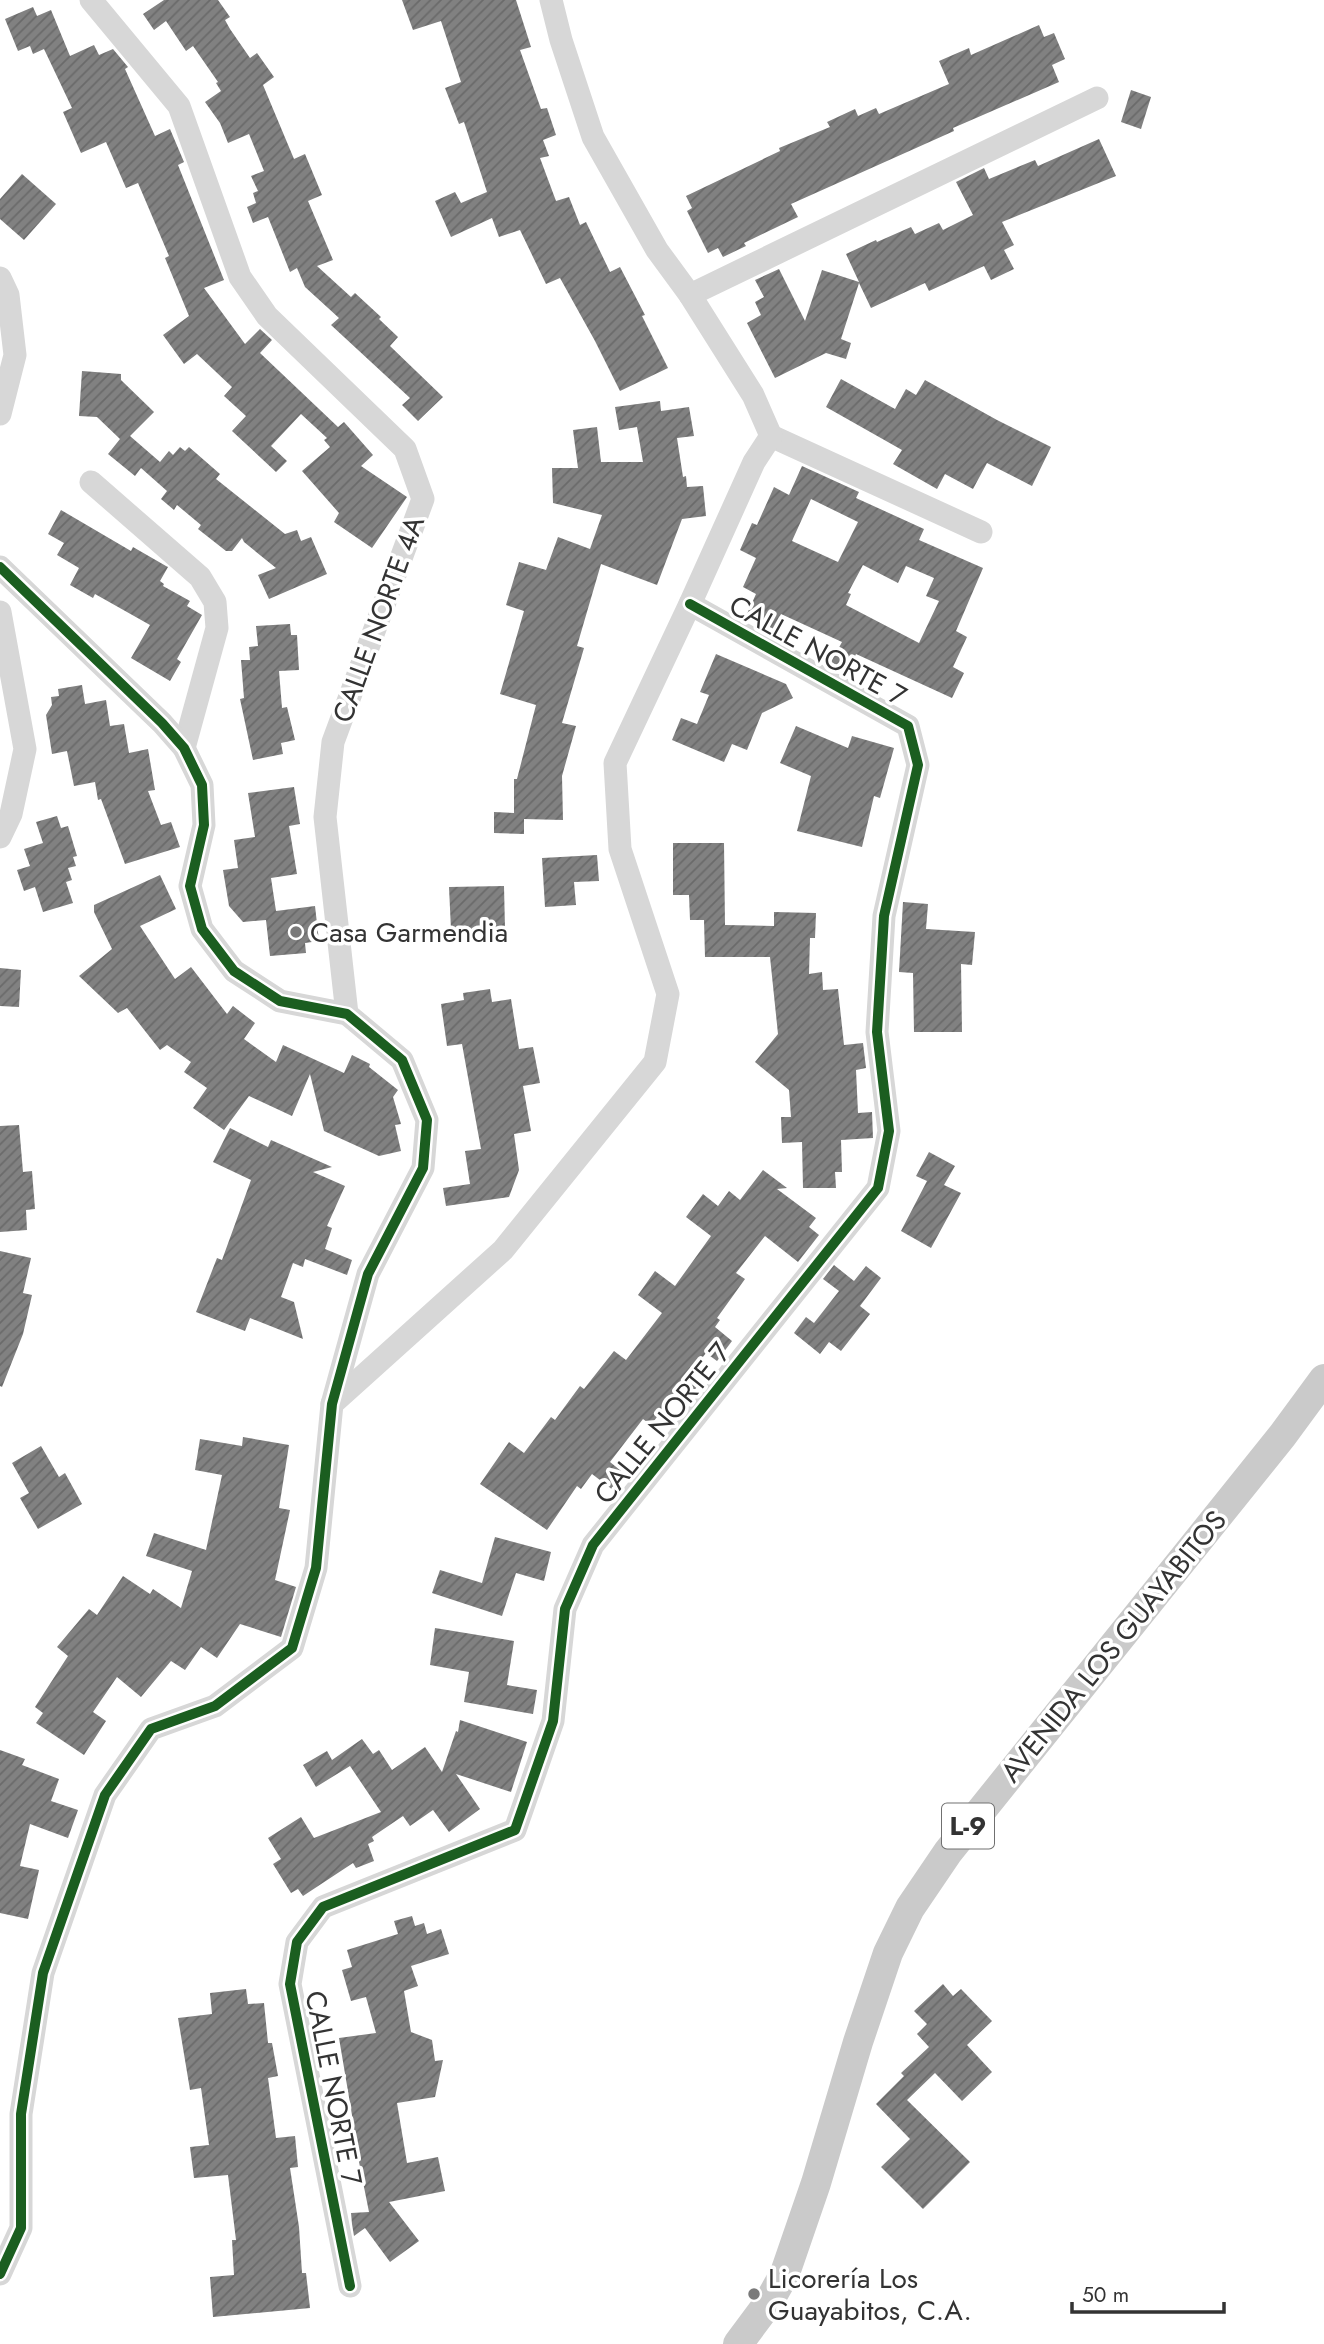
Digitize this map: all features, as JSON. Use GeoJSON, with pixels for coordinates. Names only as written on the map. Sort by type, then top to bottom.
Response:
{"type":"FeatureCollection","features":[{"type":"Feature","properties":{"kind":"main road","name":"AVENIDA LOS GUAYABITOS"},"geometry":{"type":"LineString","coordinates":[[738,2344],[767,2305],[785,2273],[816,2183],[873,1996],[888,1953],[910,1908],[948,1852],[1283,1436],[1324,1379]]}},
{"type":"Feature","properties":{"kind":"street","name":"CALLE NORTE 4A"},"geometry":{"type":"LineString","coordinates":[[91,0],[179,106],[240,277],[267,316],[405,449],[423,499],[333,743],[325,817],[347,1014]]}},
{"type":"Feature","properties":{"kind":"street"},"geometry":{"type":"LineString","coordinates":[[551,0],[561,40],[593,137],[657,250],[690,295],[753,395],[771,436],[981,531]]}},
{"type":"Feature","properties":{"kind":"street"},"geometry":{"type":"LineString","coordinates":[[690,295],[1097,98]]}},
{"type":"Feature","properties":{"kind":"street"},"geometry":{"type":"LineString","coordinates":[[0,414],[15,355],[4,287]]}},
{"type":"Feature","properties":{"kind":"street"},"geometry":{"type":"LineString","coordinates":[[332,1404],[503,1250],[655,1062],[668,993],[620,849],[615,763],[754,462],[771,436]]}},
{"type":"Feature","properties":{"kind":"street"},"geometry":{"type":"LineString","coordinates":[[91,482],[201,577],[215,602],[217,628],[184,748]]}},
{"type":"Feature","properties":{"kind":"street"},"geometry":{"type":"LineString","coordinates":[[0,566],[162,723],[184,748],[202,785],[204,825],[190,886],[202,929],[233,971],[280,1001],[347,1014],[402,1060],[427,1120],[423,1168],[368,1274],[332,1404],[316,1568],[292,1648],[215,1706],[151,1729],[104,1795],[43,1973],[21,2114],[21,2228],[0,2274]]}},
{"type":"Feature","properties":{"kind":"street","name":"CALLE NORTE 7"},"geometry":{"type":"LineString","coordinates":[[350,2286],[290,1984],[297,1942],[323,1907],[515,1830],[553,1721],[565,1609],[593,1545],[878,1188],[889,1131],[877,1032],[884,916],[918,765],[908,726],[690,604]]}},
{"type":"Feature","properties":{"kind":"street"},"geometry":{"type":"LineString","coordinates":[[0,612],[25,749],[11,814],[0,837]]}},
{"type":"Feature","properties":{"kind":"building"},"geometry":{"type":"Polygon","coordinates":[[[164,0],[218,0],[230,17],[225,20],[250,58],[257,53],[274,77],[263,85],[294,159],[305,154],[322,195],[308,201],[333,260],[317,266],[351,297],[355,293],[381,317],[379,319],[398,337],[390,346],[443,397],[418,421],[402,405],[410,398],[331,325],[339,318],[305,287],[297,268],[290,272],[268,217],[253,223],[247,207],[256,203],[253,193],[258,191],[251,176],[264,171],[249,134],[228,143],[220,123],[205,102],[221,91],[216,83],[218,82],[193,46],[186,51],[166,21],[154,30],[143,14],[164,0]]]}},
{"type":"Feature","properties":{"kind":"building"},"geometry":{"type":"Polygon","coordinates":[[[402,0],[516,0],[531,47],[520,50],[541,109],[547,108],[556,135],[543,140],[549,156],[540,158],[556,201],[569,197],[580,225],[586,222],[610,272],[620,267],[668,368],[620,391],[560,278],[546,284],[520,230],[499,237],[492,218],[451,237],[435,201],[455,192],[461,203],[487,192],[464,122],[459,124],[445,88],[461,82],[441,21],[413,30],[402,0]]]}},
{"type":"Feature","properties":{"kind":"building"},"geometry":{"type":"Polygon","coordinates":[[[33,7],[37,16],[51,10],[70,56],[94,45],[99,55],[113,49],[128,67],[125,69],[155,136],[170,129],[184,162],[178,165],[224,280],[204,288],[245,344],[260,329],[272,340],[260,353],[338,427],[344,422],[373,455],[361,466],[407,497],[372,548],[334,522],[339,513],[302,471],[330,447],[324,440],[327,438],[301,414],[271,446],[287,461],[276,472],[232,431],[246,416],[224,396],[232,387],[197,354],[184,364],[163,335],[189,316],[165,258],[169,256],[138,183],[126,188],[106,142],[81,153],[63,112],[72,108],[44,49],[33,54],[30,46],[18,51],[5,19],[33,7]]]}},
{"type":"Feature","properties":{"kind":"building"},"geometry":{"type":"Polygon","coordinates":[[[1039,25],[1044,37],[1054,33],[1065,59],[1052,65],[1059,82],[791,204],[798,217],[744,243],[746,246],[723,257],[718,248],[708,253],[687,211],[692,208],[686,196],[780,151],[779,148],[830,127],[827,122],[855,109],[858,116],[876,108],[879,114],[949,84],[939,61],[969,48],[971,55],[1039,25]]]}},
{"type":"Feature","properties":{"kind":"building"},"geometry":{"type":"Polygon","coordinates":[[[1131,90],[1151,97],[1141,129],[1121,122],[1131,90]]]}},
{"type":"Feature","properties":{"kind":"building"},"geometry":{"type":"Polygon","coordinates":[[[1099,139],[1116,176],[1002,222],[1014,245],[1004,250],[1014,269],[991,280],[984,266],[929,291],[925,283],[871,308],[859,283],[841,339],[851,343],[846,359],[826,353],[775,378],[747,323],[761,315],[755,302],[764,297],[755,280],[779,269],[805,321],[822,270],[859,282],[846,254],[911,227],[915,234],[939,223],[943,230],[973,215],[956,182],[984,168],[989,179],[1035,160],[1038,166],[1099,139]]]}},
{"type":"Feature","properties":{"kind":"building"},"geometry":{"type":"Polygon","coordinates":[[[22,174],[56,204],[24,240],[0,219],[0,199],[22,174]]]}},
{"type":"Feature","properties":{"kind":"building"},"geometry":{"type":"Polygon","coordinates":[[[82,371],[121,374],[121,380],[154,412],[130,436],[160,462],[169,451],[173,455],[180,447],[185,451],[189,447],[220,474],[216,479],[285,534],[297,530],[301,541],[311,537],[327,574],[269,599],[258,575],[276,568],[242,538],[232,551],[226,551],[198,529],[201,525],[177,505],[174,510],[161,499],[167,491],[141,468],[135,476],[108,454],[120,439],[97,417],[79,416],[82,371]]]}},
{"type":"Feature","properties":{"kind":"building"},"geometry":{"type":"Polygon","coordinates":[[[841,379],[895,409],[906,389],[916,395],[925,380],[1051,447],[1032,486],[987,463],[973,489],[945,474],[937,489],[893,464],[902,450],[826,407],[841,379]]]}},
{"type":"Feature","properties":{"kind":"building"},"geometry":{"type":"Polygon","coordinates":[[[660,401],[661,411],[689,407],[694,436],[677,438],[683,477],[686,476],[687,487],[703,486],[706,516],[682,519],[657,585],[601,564],[577,646],[584,648],[562,723],[576,726],[562,776],[563,820],[524,819],[524,834],[494,833],[494,812],[514,813],[514,779],[517,779],[536,705],[500,694],[524,611],[506,605],[519,562],[546,570],[558,537],[590,549],[602,515],[553,503],[552,468],[578,468],[573,430],[597,427],[601,462],[643,462],[637,427],[619,430],[615,407],[660,401]]]}},
{"type":"Feature","properties":{"kind":"building"},"geometry":{"type":"Polygon","coordinates":[[[802,466],[859,492],[856,498],[924,529],[919,540],[983,568],[956,631],[967,637],[953,667],[964,673],[952,698],[856,654],[848,671],[831,662],[842,642],[781,614],[774,629],[746,616],[756,594],[743,587],[756,558],[740,550],[752,523],[757,525],[774,487],[789,495],[802,466]],[[811,499],[792,541],[838,562],[858,522],[811,499]],[[863,565],[848,593],[851,594],[846,605],[919,643],[939,601],[926,596],[934,578],[906,566],[898,583],[863,565]]]}},
{"type":"Feature","properties":{"kind":"building"},"geometry":{"type":"Polygon","coordinates":[[[61,510],[131,551],[133,547],[168,567],[160,581],[163,586],[190,601],[187,606],[202,615],[177,659],[181,662],[170,681],[131,658],[150,625],[95,594],[93,598],[70,585],[79,568],[57,555],[64,543],[48,534],[61,510]]]}},
{"type":"Feature","properties":{"kind":"building"},"geometry":{"type":"Polygon","coordinates":[[[290,624],[291,635],[297,635],[299,670],[279,671],[282,708],[287,707],[295,740],[281,743],[283,754],[253,760],[240,699],[244,698],[241,660],[250,660],[249,647],[258,646],[256,626],[290,624]]]}},
{"type":"Feature","properties":{"kind":"building"},"geometry":{"type":"Polygon","coordinates":[[[716,654],[786,684],[793,698],[762,713],[747,750],[732,744],[724,762],[672,740],[681,718],[697,724],[709,695],[700,692],[716,654]]]}},
{"type":"Feature","properties":{"kind":"building"},"geometry":{"type":"Polygon","coordinates":[[[82,685],[85,704],[106,700],[110,726],[124,724],[129,753],[148,749],[155,790],[148,791],[161,825],[171,822],[180,847],[125,864],[101,799],[98,800],[95,782],[74,786],[67,751],[52,754],[46,715],[52,705],[51,697],[59,696],[58,689],[82,685]]]}},
{"type":"Feature","properties":{"kind":"building"},"geometry":{"type":"Polygon","coordinates":[[[796,726],[848,748],[852,736],[894,748],[880,798],[874,796],[862,847],[797,831],[811,776],[780,763],[796,726]]]}},
{"type":"Feature","properties":{"kind":"building"},"geometry":{"type":"Polygon","coordinates":[[[294,787],[300,824],[289,826],[297,874],[271,878],[276,911],[315,906],[319,941],[305,943],[306,953],[270,956],[266,920],[243,922],[229,906],[223,870],[238,868],[234,840],[255,837],[248,793],[294,787]]]}},
{"type":"Feature","properties":{"kind":"building"},"geometry":{"type":"Polygon","coordinates":[[[57,816],[61,828],[68,826],[77,856],[73,857],[76,866],[68,868],[72,880],[66,882],[73,903],[43,912],[35,887],[24,891],[17,870],[30,866],[24,849],[43,843],[36,822],[57,816]]]}},
{"type":"Feature","properties":{"kind":"building"},"geometry":{"type":"Polygon","coordinates":[[[673,843],[724,843],[725,925],[774,926],[774,912],[816,913],[815,938],[810,938],[809,974],[822,972],[823,990],[838,989],[844,1045],[863,1043],[866,1068],[856,1070],[858,1113],[872,1112],[873,1138],[841,1140],[842,1172],[835,1172],[836,1188],[803,1188],[802,1142],[782,1143],[781,1117],[791,1117],[789,1090],[755,1062],[778,1034],[770,957],[705,957],[704,920],[690,920],[689,895],[673,895],[673,843]]]}},
{"type":"Feature","properties":{"kind":"building"},"geometry":{"type":"Polygon","coordinates":[[[597,855],[599,881],[574,882],[576,905],[545,907],[542,858],[597,855]]]}},
{"type":"Feature","properties":{"kind":"building"},"geometry":{"type":"Polygon","coordinates":[[[160,875],[176,909],[140,926],[175,979],[191,967],[227,1014],[233,1006],[255,1023],[244,1039],[276,1062],[283,1045],[344,1073],[352,1055],[370,1064],[369,1067],[398,1090],[393,1097],[401,1124],[395,1125],[401,1151],[379,1156],[324,1131],[310,1074],[292,1116],[249,1096],[224,1130],[193,1108],[207,1088],[184,1072],[191,1062],[167,1045],[160,1050],[127,1008],[118,1013],[79,976],[112,949],[94,912],[94,905],[160,875]]]}},
{"type":"Feature","properties":{"kind":"building"},"geometry":{"type":"Polygon","coordinates":[[[504,886],[505,929],[451,930],[449,887],[504,886]]]}},
{"type":"Feature","properties":{"kind":"building"},"geometry":{"type":"Polygon","coordinates":[[[903,902],[928,904],[926,929],[975,932],[972,965],[961,964],[962,1032],[914,1032],[913,973],[899,972],[903,902]]]}},
{"type":"Feature","properties":{"kind":"building"},"geometry":{"type":"Polygon","coordinates":[[[0,968],[21,970],[19,1007],[0,1006],[0,968]]]}},
{"type":"Feature","properties":{"kind":"building"},"geometry":{"type":"Polygon","coordinates":[[[490,989],[492,1002],[511,999],[519,1049],[533,1047],[540,1083],[523,1086],[531,1131],[514,1134],[519,1170],[509,1197],[446,1206],[443,1188],[470,1184],[465,1151],[481,1149],[462,1044],[447,1046],[441,1004],[464,1000],[463,993],[490,989]]]}},
{"type":"Feature","properties":{"kind":"building"},"geometry":{"type":"Polygon","coordinates":[[[19,1125],[23,1172],[32,1171],[35,1209],[26,1210],[27,1230],[0,1232],[0,1126],[19,1125]]]}},
{"type":"Feature","properties":{"kind":"building"},"geometry":{"type":"Polygon","coordinates":[[[230,1128],[268,1147],[271,1140],[332,1167],[313,1172],[345,1186],[327,1226],[332,1228],[325,1249],[352,1260],[347,1275],[305,1259],[303,1267],[293,1263],[281,1297],[294,1302],[303,1339],[250,1318],[245,1331],[196,1312],[217,1258],[222,1260],[251,1180],[213,1162],[230,1128]]]}},
{"type":"Feature","properties":{"kind":"building"},"geometry":{"type":"Polygon","coordinates":[[[929,1152],[955,1166],[944,1185],[961,1193],[931,1248],[901,1231],[927,1181],[916,1176],[929,1152]]]}},
{"type":"Feature","properties":{"kind":"building"},"geometry":{"type":"Polygon","coordinates":[[[763,1170],[787,1188],[777,1189],[816,1218],[809,1227],[819,1235],[798,1262],[765,1236],[736,1273],[745,1279],[717,1318],[720,1320],[715,1327],[732,1341],[717,1361],[706,1353],[689,1375],[697,1387],[684,1402],[674,1394],[651,1425],[643,1419],[610,1462],[625,1474],[613,1490],[592,1474],[581,1489],[577,1486],[547,1530],[480,1484],[509,1442],[524,1453],[551,1417],[555,1420],[580,1386],[584,1389],[614,1351],[626,1360],[662,1313],[638,1295],[655,1271],[675,1286],[711,1236],[686,1217],[703,1194],[718,1206],[729,1191],[740,1200],[763,1170]]]}},
{"type":"Feature","properties":{"kind":"building"},"geometry":{"type":"Polygon","coordinates":[[[0,1251],[31,1258],[23,1293],[32,1295],[23,1334],[2,1387],[0,1386],[0,1251]]]}},
{"type":"Feature","properties":{"kind":"building"},"geometry":{"type":"Polygon","coordinates":[[[834,1265],[854,1281],[866,1266],[881,1278],[860,1306],[870,1314],[841,1351],[829,1342],[820,1354],[794,1333],[806,1317],[814,1323],[839,1291],[823,1279],[834,1265]]]}},
{"type":"Feature","properties":{"kind":"building"},"geometry":{"type":"Polygon","coordinates":[[[243,1437],[289,1445],[279,1508],[290,1510],[275,1580],[296,1587],[281,1637],[240,1624],[217,1658],[201,1647],[185,1670],[171,1661],[141,1697],[117,1677],[93,1712],[106,1721],[84,1755],[36,1723],[43,1713],[35,1707],[68,1656],[57,1647],[89,1609],[97,1615],[123,1576],[150,1594],[153,1589],[181,1608],[192,1571],[146,1556],[154,1533],[206,1550],[222,1475],[195,1470],[200,1439],[242,1446],[243,1437]]]}},
{"type":"Feature","properties":{"kind":"building"},"geometry":{"type":"Polygon","coordinates":[[[41,1446],[59,1477],[65,1473],[82,1504],[38,1529],[20,1498],[29,1493],[12,1463],[41,1446]]]}},
{"type":"Feature","properties":{"kind":"building"},"geometry":{"type":"Polygon","coordinates":[[[495,1537],[551,1552],[544,1581],[516,1573],[502,1616],[432,1593],[440,1570],[482,1583],[495,1537]]]}},
{"type":"Feature","properties":{"kind":"building"},"geometry":{"type":"Polygon","coordinates":[[[435,1628],[514,1641],[507,1685],[537,1690],[533,1714],[464,1702],[469,1672],[430,1665],[435,1628]]]}},
{"type":"Feature","properties":{"kind":"building"},"geometry":{"type":"Polygon","coordinates":[[[460,1720],[527,1742],[511,1792],[456,1774],[480,1809],[449,1832],[433,1810],[410,1826],[403,1816],[372,1837],[374,1841],[368,1844],[374,1861],[356,1868],[353,1863],[303,1896],[298,1889],[291,1893],[273,1864],[281,1859],[268,1838],[301,1817],[314,1838],[381,1812],[350,1766],[316,1787],[303,1765],[327,1751],[332,1760],[362,1739],[373,1754],[379,1750],[392,1770],[425,1747],[442,1772],[460,1720]]]}},
{"type":"Feature","properties":{"kind":"building"},"geometry":{"type":"Polygon","coordinates":[[[0,1750],[25,1759],[22,1765],[59,1779],[51,1801],[78,1810],[68,1838],[30,1824],[20,1866],[39,1870],[28,1919],[0,1913],[0,1750]]]}},
{"type":"Feature","properties":{"kind":"building"},"geometry":{"type":"Polygon","coordinates":[[[412,1916],[415,1926],[424,1923],[427,1934],[441,1929],[449,1954],[411,1966],[418,1986],[404,1991],[411,2032],[432,2040],[435,2061],[443,2060],[435,2097],[397,2103],[407,2163],[438,2157],[445,2191],[389,2202],[419,2241],[390,2262],[365,2228],[354,2236],[352,2224],[351,2213],[369,2212],[352,2127],[339,2038],[376,2033],[366,1997],[351,2001],[342,1970],[352,1967],[347,1950],[398,1934],[394,1921],[412,1916]]]}},
{"type":"Feature","properties":{"kind":"building"},"geometry":{"type":"Polygon","coordinates":[[[943,1984],[953,1996],[961,1989],[992,2021],[967,2045],[992,2072],[962,2101],[935,2073],[907,2100],[970,2162],[923,2209],[881,2167],[910,2139],[876,2104],[904,2076],[901,2073],[929,2047],[917,2034],[927,2024],[914,2011],[943,1984]]]}},
{"type":"Feature","properties":{"kind":"building"},"geometry":{"type":"Polygon","coordinates":[[[246,1989],[248,2004],[264,2003],[268,2043],[272,2043],[278,2076],[268,2078],[276,2138],[295,2136],[298,2167],[290,2168],[299,2227],[302,2273],[306,2273],[310,2308],[213,2317],[210,2277],[234,2275],[232,2240],[236,2240],[228,2175],[194,2178],[190,2147],[209,2145],[201,2088],[190,2090],[178,2018],[212,2014],[210,1993],[246,1989]]]}},
{"type":"Feature","properties":{"kind":"cycle path"},"geometry":{"type":"LineString","coordinates":[[0,567],[162,723],[184,748],[202,785],[204,825],[190,886],[202,929],[234,971],[280,1001],[347,1014],[402,1060],[427,1120],[423,1168],[368,1274],[332,1404],[316,1568],[292,1648],[215,1706],[151,1729],[105,1795],[43,1973],[21,2114],[21,2228],[0,2274]]}},
{"type":"Feature","properties":{"kind":"cycle path"},"geometry":{"type":"LineString","coordinates":[[350,2286],[290,1984],[297,1942],[323,1907],[515,1830],[553,1721],[565,1609],[593,1545],[878,1188],[889,1131],[877,1032],[884,916],[918,765],[908,726],[690,604]]}},
{"type":"Feature","properties":{"kind":"place","name":"Casa Garmendia"},"geometry":{"type":"Point","coordinates":[296,932]}},
{"type":"Feature","properties":{"kind":"place","name":"Licorería Los Guayabitos, C.A."},"geometry":{"type":"Point","coordinates":[754,2294]}}]}
